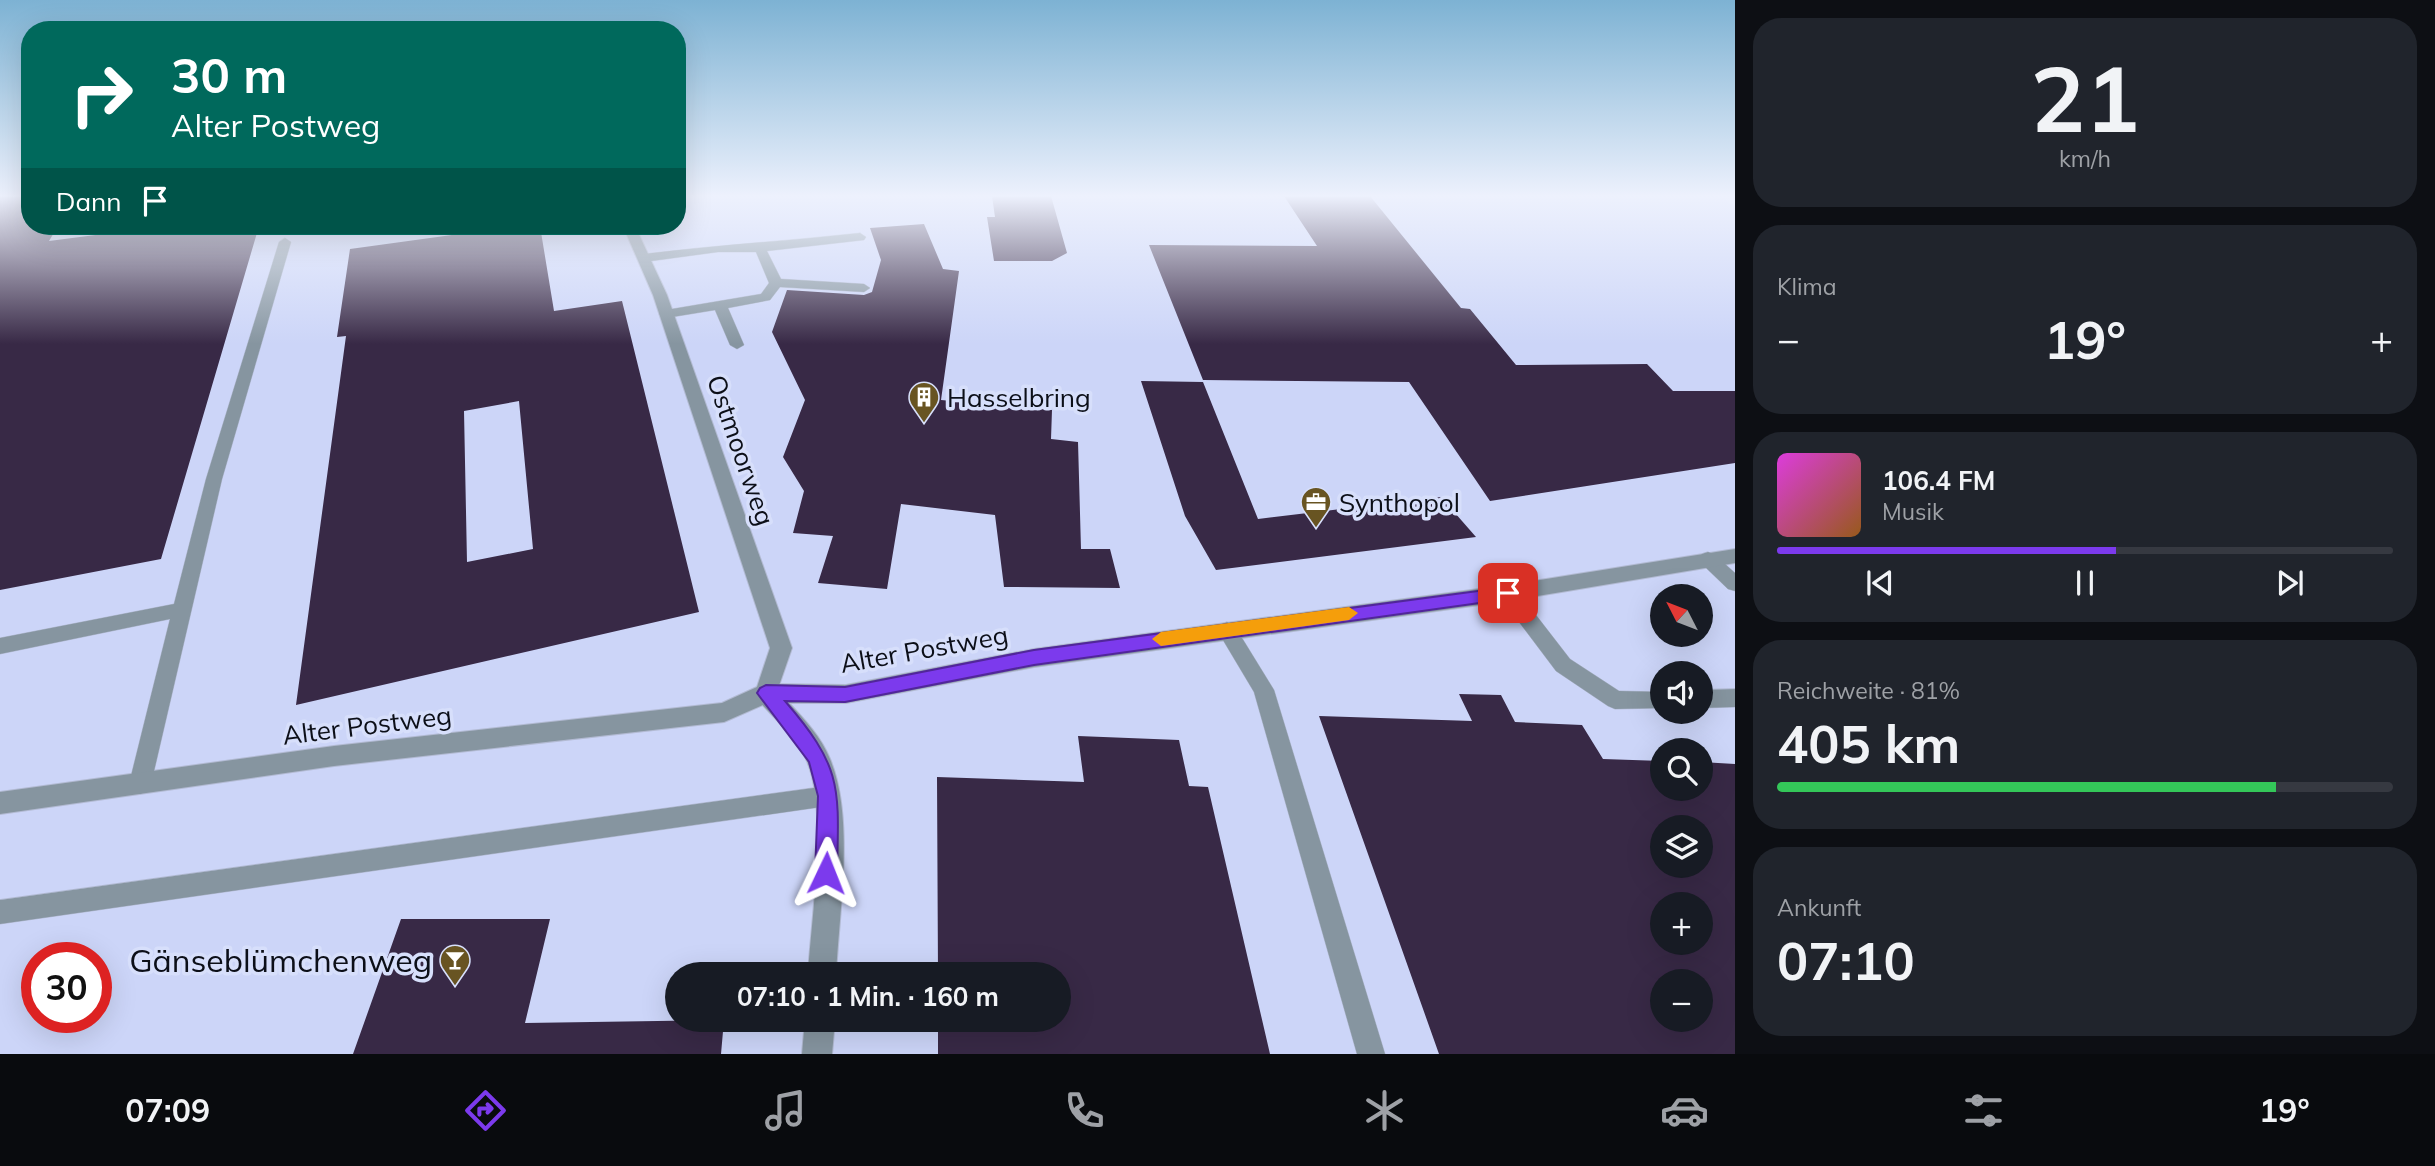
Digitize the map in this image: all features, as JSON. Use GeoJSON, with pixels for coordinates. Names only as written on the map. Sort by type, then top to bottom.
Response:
{"type":"FeatureCollection","features":[{"type":"Feature","properties":{"kind":"street","name":"Ostmoorweg"},"geometry":{"type":"LineString","coordinates":[[638,245],[666,314],[781,648],[766,693]]}},
{"type":"Feature","properties":{"kind":"street","name":"Alter Postweg"},"geometry":{"type":"LineString","coordinates":[[0,803],[334,756],[724,712],[766,693],[845,694],[1034,658],[1227,629],[1508,593],[1735,556]]}},
{"type":"Feature","properties":{"kind":"street"},"geometry":{"type":"LineString","coordinates":[[766,693],[806,740],[818,760],[828,796],[822,962]]}},
{"type":"Feature","properties":{"kind":"street"},"geometry":{"type":"LineString","coordinates":[[817,1054],[819,1032]]}},
{"type":"Feature","properties":{"kind":"lane"},"geometry":{"type":"LineString","coordinates":[[140,784],[214,479],[284,245]]}},
{"type":"Feature","properties":{"kind":"lane"},"geometry":{"type":"LineString","coordinates":[[644,258],[718,248],[786,245]]}},
{"type":"Feature","properties":{"kind":"lane"},"geometry":{"type":"LineString","coordinates":[[760,248],[776,283]]}},
{"type":"Feature","properties":{"kind":"lane"},"geometry":{"type":"LineString","coordinates":[[776,283],[864,288]]}},
{"type":"Feature","properties":{"kind":"lane"},"geometry":{"type":"LineString","coordinates":[[666,314],[765,297],[776,283]]}},
{"type":"Feature","properties":{"kind":"lane"},"geometry":{"type":"LineString","coordinates":[[720,305],[737,345]]}},
{"type":"Feature","properties":{"kind":"lane"},"geometry":{"type":"LineString","coordinates":[[1708,559],[1735,583]]}},
{"type":"Feature","properties":{"kind":"lane"},"geometry":{"type":"LineString","coordinates":[[1508,593],[1563,666],[1615,701],[1650,700]]}},
{"type":"Feature","properties":{"kind":"lane"},"geometry":{"type":"LineString","coordinates":[[0,646],[181,610]]}},
{"type":"Feature","properties":{"kind":"lane"},"geometry":{"type":"LineString","coordinates":[[1227,629],[1264,690],[1371,1054]]}},
{"type":"Feature","properties":{"kind":"lane"},"geometry":{"type":"LineString","coordinates":[[1713,699],[1735,698]]}},
{"type":"Feature","properties":{"kind":"lane"},"geometry":{"type":"LineString","coordinates":[[0,912],[828,796]]}},
{"type":"Feature","properties":{"kind":"shaded area"},"geometry":{"type":"Polygon","coordinates":[[[0,245],[1735,245],[1735,1054],[0,1054],[0,245]]]}},
{"type":"Feature","properties":{"kind":"building"},"geometry":{"type":"Polygon","coordinates":[[[0,245],[253,245],[161,559],[0,590],[0,245]]]}},
{"type":"Feature","properties":{"kind":"building"},"geometry":{"type":"Polygon","coordinates":[[[378,245],[543,245],[554,311],[622,301],[699,612],[296,705],[346,336],[337,337],[350,249],[378,245]],[[519,401],[464,411],[467,562],[533,549],[519,401]]]}},
{"type":"Feature","properties":{"kind":"building","name":"Hasselbring"},"geometry":{"type":"Polygon","coordinates":[[[876,245],[933,245],[943,269],[959,271],[941,400],[1052,410],[1051,439],[1078,442],[1081,549],[1110,549],[1120,588],[1004,587],[995,515],[901,504],[887,589],[818,583],[833,536],[793,533],[804,491],[783,457],[805,400],[772,332],[787,290],[864,295],[872,292],[881,260],[876,245]]]}},
{"type":"Feature","properties":{"kind":"building"},"geometry":{"type":"Polygon","coordinates":[[[991,245],[1065,245],[1067,253],[1052,261],[994,261],[991,245]]]}},
{"type":"Feature","properties":{"kind":"building"},"geometry":{"type":"Polygon","coordinates":[[[1149,245],[1410,245],[1461,308],[1470,309],[1516,365],[1647,364],[1673,391],[1735,391],[1735,463],[1490,501],[1409,382],[1203,380],[1149,245]]]}},
{"type":"Feature","properties":{"kind":"building"},"geometry":{"type":"Polygon","coordinates":[[[1141,381],[1203,382],[1258,519],[1441,497],[1476,537],[1216,570],[1185,516],[1141,381]]]}},
{"type":"Feature","properties":{"kind":"building"},"geometry":{"type":"Polygon","coordinates":[[[1459,694],[1501,695],[1515,722],[1582,725],[1603,759],[1650,761],[1650,801],[1713,801],[1713,763],[1735,764],[1735,1054],[1439,1054],[1319,716],[1472,721],[1459,694]]]}},
{"type":"Feature","properties":{"kind":"building"},"geometry":{"type":"Polygon","coordinates":[[[1078,736],[1179,740],[1189,786],[1208,787],[1270,1054],[938,1054],[938,1032],[1071,1032],[1071,962],[938,962],[937,777],[1084,782],[1078,736]]]}},
{"type":"Feature","properties":{"kind":"building","name":"Gänseblümchenweg"},"geometry":{"type":"Polygon","coordinates":[[[401,919],[550,919],[525,1023],[665,1021],[665,1032],[723,1032],[721,1054],[353,1054],[401,919]]]}},
{"type":"Feature","properties":{"kind":"slow traffic"},"geometry":{"type":"LineString","coordinates":[[1161,639],[1349,613]]}},
{"type":"Feature","properties":{"kind":"place","name":"Hasselbring"},"geometry":{"type":"Point","coordinates":[924,424]}},
{"type":"Feature","properties":{"kind":"place","name":"Synthopol"},"geometry":{"type":"Point","coordinates":[1316,529]}},
{"type":"Feature","properties":{"kind":"place","name":"Gänseblümchenweg"},"geometry":{"type":"Point","coordinates":[455,987]}},
{"type":"Feature","properties":{"kind":"route"},"geometry":{"type":"LineString","coordinates":[[826,873],[828,796],[818,760],[806,740],[766,693],[845,694],[1034,658],[1227,629],[1508,593]]}}]}
